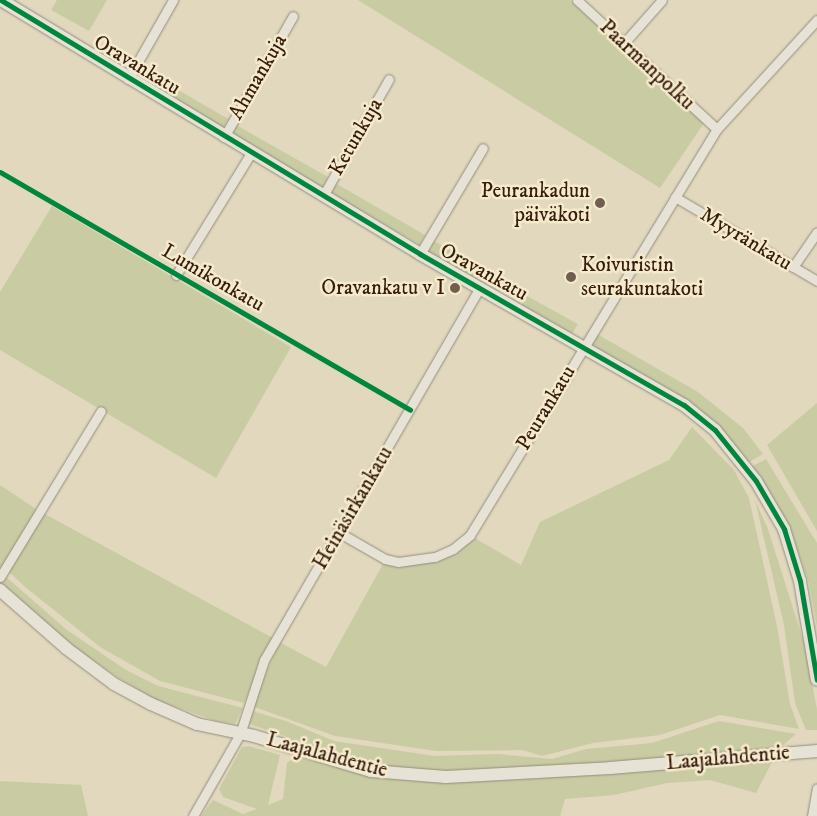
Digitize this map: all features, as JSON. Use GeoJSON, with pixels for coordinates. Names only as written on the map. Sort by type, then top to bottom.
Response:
{"type":"FeatureCollection","features":[{"type":"Feature","properties":{"kind":"street","name":"Oravankatu"},"geometry":{"type":"LineString","coordinates":[[1,0],[128,79],[420,254],[584,346],[684,405],[715,430],[756,481],[784,529],[800,581],[817,680]]}},
{"type":"Feature","properties":{"kind":"street"},"geometry":{"type":"LineString","coordinates":[[128,79],[173,0]]}},
{"type":"Feature","properties":{"kind":"street","name":"Paarmanpolku"},"geometry":{"type":"LineString","coordinates":[[577,0],[717,129]]}},
{"type":"Feature","properties":{"kind":"street"},"geometry":{"type":"LineString","coordinates":[[624,43],[662,0]]}},
{"type":"Feature","properties":{"kind":"street","name":"Ahmankuja"},"geometry":{"type":"LineString","coordinates":[[224,137],[293,16]]}},
{"type":"Feature","properties":{"kind":"street","name":"Peurankatu"},"geometry":{"type":"LineString","coordinates":[[338,532],[385,559],[398,562],[435,557],[460,544],[482,518],[584,346],[717,129],[817,20]]}},
{"type":"Feature","properties":{"kind":"street","name":"Ketunkuja"},"geometry":{"type":"LineString","coordinates":[[323,196],[389,79]]}},
{"type":"Feature","properties":{"kind":"street"},"geometry":{"type":"LineString","coordinates":[[420,254],[483,148]]}},
{"type":"Feature","properties":{"kind":"street"},"geometry":{"type":"LineString","coordinates":[[176,275],[251,153]]}},
{"type":"Feature","properties":{"kind":"street","name":"Myyränkatu"},"geometry":{"type":"LineString","coordinates":[[675,197],[817,281]]}},
{"type":"Feature","properties":{"kind":"street"},"geometry":{"type":"LineString","coordinates":[[793,267],[817,232]]}},
{"type":"Feature","properties":{"kind":"street","name":"Heinäsirkankatu"},"geometry":{"type":"LineString","coordinates":[[192,816],[240,734],[264,660],[480,288]]}},
{"type":"Feature","properties":{"kind":"street"},"geometry":{"type":"LineString","coordinates":[[0,577],[101,411]]}},
{"type":"Feature","properties":{"kind":"street","name":"Laajalahdentie"},"geometry":{"type":"LineString","coordinates":[[0,590],[66,648],[114,684],[197,724],[371,770],[446,777],[610,768],[817,751]]}},
{"type":"Feature","properties":{"kind":"street"},"geometry":{"type":"LineString","coordinates":[[812,816],[817,788]]}},
{"type":"Feature","properties":{"kind":"green space"},"geometry":{"type":"Polygon","coordinates":[[[57,0],[107,0],[89,31],[51,10],[57,0]]]}},
{"type":"Feature","properties":{"kind":"green space"},"geometry":{"type":"Polygon","coordinates":[[[358,0],[570,0],[704,123],[660,188],[358,0]]]}},
{"type":"Feature","properties":{"kind":"green space"},"geometry":{"type":"Polygon","coordinates":[[[140,68],[228,119],[223,128],[135,77],[140,68]]]}},
{"type":"Feature","properties":{"kind":"green space"},"geometry":{"type":"Polygon","coordinates":[[[236,125],[328,177],[322,189],[230,133],[236,125]]]}},
{"type":"Feature","properties":{"kind":"green space"},"geometry":{"type":"Polygon","coordinates":[[[335,183],[425,235],[420,245],[330,193],[335,183]]]}},
{"type":"Feature","properties":{"kind":"green space"},"geometry":{"type":"Polygon","coordinates":[[[52,206],[291,347],[216,478],[0,350],[0,292],[52,206]]]}},
{"type":"Feature","properties":{"kind":"green space"},"geometry":{"type":"Polygon","coordinates":[[[434,241],[507,283],[499,291],[428,252],[434,241]]]}},
{"type":"Feature","properties":{"kind":"green space"},"geometry":{"type":"Polygon","coordinates":[[[527,296],[578,324],[572,334],[522,306],[527,296]]]}},
{"type":"Feature","properties":{"kind":"green space"},"geometry":{"type":"Polygon","coordinates":[[[597,334],[698,392],[743,428],[763,454],[749,462],[718,426],[589,345],[597,334]]]}},
{"type":"Feature","properties":{"kind":"green space"},"geometry":{"type":"Polygon","coordinates":[[[817,403],[817,531],[767,445],[817,403]]]}},
{"type":"Feature","properties":{"kind":"green space"},"geometry":{"type":"Polygon","coordinates":[[[692,427],[734,470],[749,498],[777,626],[790,704],[799,729],[720,715],[660,735],[593,743],[542,756],[522,750],[436,751],[335,736],[252,706],[279,642],[326,667],[384,562],[414,564],[473,537],[521,565],[540,522],[669,460],[692,427]]]}},
{"type":"Feature","properties":{"kind":"green space"},"geometry":{"type":"Polygon","coordinates":[[[766,459],[817,543],[817,627],[809,583],[788,523],[751,467],[766,459]]]}},
{"type":"Feature","properties":{"kind":"green space"},"geometry":{"type":"Polygon","coordinates":[[[0,485],[39,511],[0,577],[0,485]]]}},
{"type":"Feature","properties":{"kind":"green space"},"geometry":{"type":"Polygon","coordinates":[[[755,500],[768,529],[804,643],[817,709],[817,730],[806,730],[795,703],[784,625],[755,500]]]}},
{"type":"Feature","properties":{"kind":"green space"},"geometry":{"type":"Polygon","coordinates":[[[43,513],[273,638],[244,703],[160,681],[100,647],[7,570],[43,513]]]}},
{"type":"Feature","properties":{"kind":"green space"},"geometry":{"type":"Polygon","coordinates":[[[5,576],[67,630],[126,670],[158,686],[243,708],[235,724],[216,721],[156,700],[119,678],[72,646],[1,585],[5,576]]]}},
{"type":"Feature","properties":{"kind":"green space"},"geometry":{"type":"Polygon","coordinates":[[[249,710],[286,721],[334,741],[435,756],[498,754],[552,759],[586,749],[652,743],[719,721],[796,734],[782,746],[767,749],[614,763],[447,772],[405,770],[310,748],[302,742],[250,724],[249,710]]]}},
{"type":"Feature","properties":{"kind":"green space"},"geometry":{"type":"Polygon","coordinates":[[[249,746],[280,755],[268,805],[283,799],[287,763],[295,757],[401,780],[446,782],[772,762],[756,793],[710,780],[667,783],[614,795],[565,799],[560,816],[201,816],[213,800],[243,814],[257,809],[223,797],[219,789],[242,747],[249,746]]]}},
{"type":"Feature","properties":{"kind":"green space"},"geometry":{"type":"Polygon","coordinates":[[[0,781],[81,785],[88,816],[0,816],[0,781]]]}},
{"type":"Feature","properties":{"kind":"cycle path"},"geometry":{"type":"LineString","coordinates":[[1,0],[420,254],[684,405],[715,430],[756,481],[784,529],[800,581],[817,680]]}},
{"type":"Feature","properties":{"kind":"cycle path","name":"Lumikonkatu"},"geometry":{"type":"LineString","coordinates":[[0,172],[410,410]]}},
{"type":"Feature","properties":{"kind":"place","name":"Peurankadun päiväkoti"},"geometry":{"type":"Point","coordinates":[600,203]}},
{"type":"Feature","properties":{"kind":"place","name":"Koivuristin seurakuntakoti"},"geometry":{"type":"Point","coordinates":[571,277]}},
{"type":"Feature","properties":{"kind":"place","name":"Oravankatu v I"},"geometry":{"type":"Point","coordinates":[455,288]}}]}
